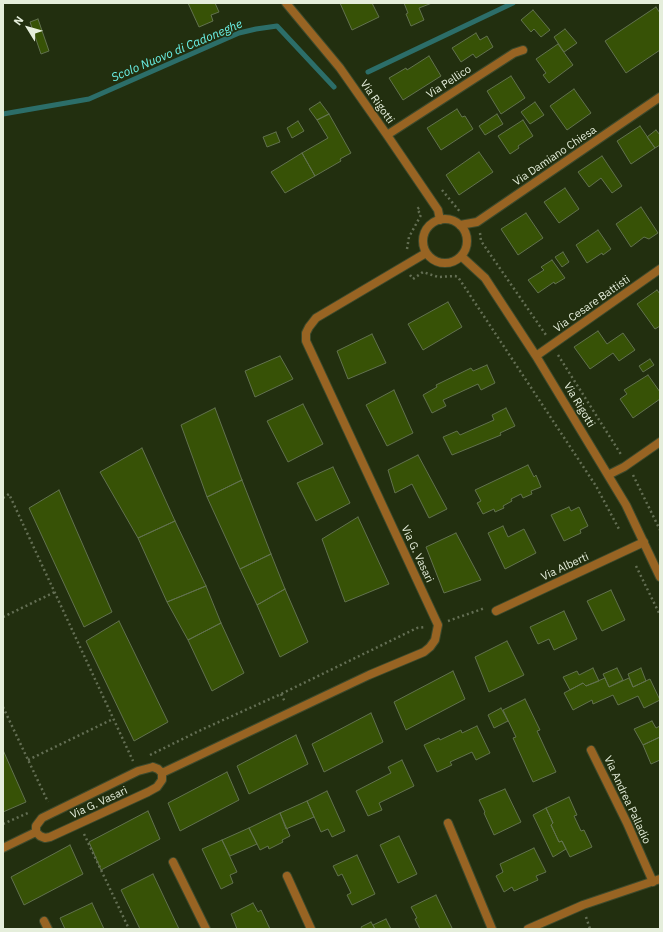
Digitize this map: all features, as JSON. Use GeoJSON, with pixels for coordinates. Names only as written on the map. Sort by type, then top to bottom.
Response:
{"type":"FeatureCollection","features":[{"type":"Feature","properties":{"kind":"street","name":"Via Rigotti"},"geometry":{"type":"LineString","coordinates":[[286,3],[340,68],[438,210],[440,220]]}},
{"type":"Feature","properties":{"kind":"street","name":"Via Pellico"},"geometry":{"type":"LineString","coordinates":[[387,135],[514,53],[523,50]]}},
{"type":"Feature","properties":{"kind":"street","name":"Via Damiano Chiesa"},"geometry":{"type":"LineString","coordinates":[[460,225],[477,222],[660,97]]}},
{"type":"Feature","properties":{"kind":"street"},"geometry":{"type":"LineString","coordinates":[[440,220],[450,220],[460,225],[464,231],[467,244],[461,256],[457,260],[446,264],[434,261],[426,253],[423,246],[424,233],[428,227],[440,220]]}},
{"type":"Feature","properties":{"kind":"street","name":"Via G. Vasari"},"geometry":{"type":"LineString","coordinates":[[162,773],[379,671],[424,652],[435,640],[438,625],[306,341],[306,334],[309,327],[316,318],[426,253]]}},
{"type":"Feature","properties":{"kind":"street","name":"Via Rigotti"},"geometry":{"type":"LineString","coordinates":[[461,256],[485,278],[536,356],[626,505],[660,577]]}},
{"type":"Feature","properties":{"kind":"street","name":"Via Cesare Battisti"},"geometry":{"type":"LineString","coordinates":[[536,356],[660,269]]}},
{"type":"Feature","properties":{"kind":"street"},"geometry":{"type":"LineString","coordinates":[[608,475],[627,465],[660,442]]}},
{"type":"Feature","properties":{"kind":"street","name":"Via Alberti"},"geometry":{"type":"LineString","coordinates":[[496,611],[644,542]]}},
{"type":"Feature","properties":{"kind":"street","name":"Via Andrea Palladio"},"geometry":{"type":"LineString","coordinates":[[528,929],[583,905],[656,881],[591,750]]}},
{"type":"Feature","properties":{"kind":"street","name":"Via G. Vasari"},"geometry":{"type":"LineString","coordinates":[[153,767],[162,773],[162,780],[157,787],[63,833],[46,838],[40,836],[36,832],[36,826],[42,818],[138,771],[153,767]]}},
{"type":"Feature","properties":{"kind":"street"},"geometry":{"type":"LineString","coordinates":[[448,823],[492,929]]}},
{"type":"Feature","properties":{"kind":"street"},"geometry":{"type":"LineString","coordinates":[[3,848],[36,832]]}},
{"type":"Feature","properties":{"kind":"street"},"geometry":{"type":"LineString","coordinates":[[173,862],[206,929]]}},
{"type":"Feature","properties":{"kind":"street"},"geometry":{"type":"LineString","coordinates":[[287,876],[311,929]]}},
{"type":"Feature","properties":{"kind":"street"},"geometry":{"type":"LineString","coordinates":[[44,921],[48,929]]}},
{"type":"Feature","properties":{"kind":"path"},"geometry":{"type":"LineString","coordinates":[[442,190],[461,213],[467,216]]}},
{"type":"Feature","properties":{"kind":"path"},"geometry":{"type":"LineString","coordinates":[[403,252],[408,248],[409,237],[421,215],[417,208],[424,203]]}},
{"type":"Feature","properties":{"kind":"path"},"geometry":{"type":"LineString","coordinates":[[480,232],[480,241],[552,344],[627,465],[660,530]]}},
{"type":"Feature","properties":{"kind":"path"},"geometry":{"type":"LineString","coordinates":[[413,279],[423,272],[438,277],[458,277],[596,486],[620,531]]}},
{"type":"Feature","properties":{"kind":"path"},"geometry":{"type":"LineString","coordinates":[[3,498],[9,494],[138,771]]}},
{"type":"Feature","properties":{"kind":"path"},"geometry":{"type":"LineString","coordinates":[[636,566],[660,615]]}},
{"type":"Feature","properties":{"kind":"path"},"geometry":{"type":"LineString","coordinates":[[3,617],[55,592]]}},
{"type":"Feature","properties":{"kind":"path"},"geometry":{"type":"LineString","coordinates":[[455,619],[493,604],[496,611]]}},
{"type":"Feature","properties":{"kind":"path"},"geometry":{"type":"LineString","coordinates":[[146,757],[417,628]]}},
{"type":"Feature","properties":{"kind":"path"},"geometry":{"type":"LineString","coordinates":[[3,707],[53,812]]}},
{"type":"Feature","properties":{"kind":"path"},"geometry":{"type":"LineString","coordinates":[[28,760],[113,719]]}},
{"type":"Feature","properties":{"kind":"path"},"geometry":{"type":"LineString","coordinates":[[3,824],[36,810]]}},
{"type":"Feature","properties":{"kind":"path"},"geometry":{"type":"LineString","coordinates":[[79,825],[129,929]]}},
{"type":"Feature","properties":{"kind":"building"},"geometry":{"type":"Polygon","coordinates":[[[188,3],[215,3],[219,12],[211,15],[213,21],[199,27],[188,3]]]}},
{"type":"Feature","properties":{"kind":"building"},"geometry":{"type":"Polygon","coordinates":[[[340,3],[372,3],[379,17],[352,30],[340,3]]]}},
{"type":"Feature","properties":{"kind":"building"},"geometry":{"type":"Polygon","coordinates":[[[404,3],[432,3],[419,8],[424,20],[411,26],[406,14],[408,13],[404,3]]]}},
{"type":"Feature","properties":{"kind":"building"},"geometry":{"type":"Polygon","coordinates":[[[656,7],[660,13],[660,50],[626,73],[605,41],[656,7]]]}},
{"type":"Feature","properties":{"kind":"building"},"geometry":{"type":"Polygon","coordinates":[[[533,10],[550,30],[541,37],[534,29],[531,32],[521,20],[533,10]]]}},
{"type":"Feature","properties":{"kind":"building"},"geometry":{"type":"Polygon","coordinates":[[[38,19],[49,51],[41,54],[30,22],[38,19]]]}},
{"type":"Feature","properties":{"kind":"building"},"geometry":{"type":"Polygon","coordinates":[[[565,29],[577,43],[564,52],[554,37],[565,29]]]}},
{"type":"Feature","properties":{"kind":"building"},"geometry":{"type":"Polygon","coordinates":[[[476,33],[480,40],[487,36],[493,47],[476,58],[473,54],[461,62],[452,48],[476,33]]]}},
{"type":"Feature","properties":{"kind":"building"},"geometry":{"type":"Polygon","coordinates":[[[558,44],[573,65],[549,83],[543,75],[546,73],[536,59],[558,44]]]}},
{"type":"Feature","properties":{"kind":"building"},"geometry":{"type":"Polygon","coordinates":[[[429,56],[441,76],[403,100],[389,78],[406,68],[407,70],[429,56]]]}},
{"type":"Feature","properties":{"kind":"building"},"geometry":{"type":"Polygon","coordinates":[[[511,76],[525,98],[501,114],[487,91],[511,76]]]}},
{"type":"Feature","properties":{"kind":"building"},"geometry":{"type":"Polygon","coordinates":[[[574,89],[591,113],[567,130],[550,106],[574,89]]]}},
{"type":"Feature","properties":{"kind":"building"},"geometry":{"type":"Polygon","coordinates":[[[320,102],[329,114],[317,120],[309,109],[320,102]]]}},
{"type":"Feature","properties":{"kind":"building"},"geometry":{"type":"Polygon","coordinates":[[[535,102],[544,115],[530,124],[521,112],[535,102]]]}},
{"type":"Feature","properties":{"kind":"building"},"geometry":{"type":"Polygon","coordinates":[[[457,109],[462,117],[465,116],[473,129],[441,150],[427,128],[457,109]]]}},
{"type":"Feature","properties":{"kind":"building"},"geometry":{"type":"Polygon","coordinates":[[[329,114],[351,153],[340,159],[341,161],[315,176],[302,153],[328,138],[317,120],[329,114]]]}},
{"type":"Feature","properties":{"kind":"building"},"geometry":{"type":"Polygon","coordinates":[[[497,114],[503,124],[485,135],[479,126],[497,114]]]}},
{"type":"Feature","properties":{"kind":"building"},"geometry":{"type":"Polygon","coordinates":[[[523,120],[533,136],[518,146],[519,148],[510,154],[498,136],[523,120]]]}},
{"type":"Feature","properties":{"kind":"building"},"geometry":{"type":"Polygon","coordinates":[[[298,121],[304,131],[292,138],[287,128],[298,121]]]}},
{"type":"Feature","properties":{"kind":"building"},"geometry":{"type":"Polygon","coordinates":[[[640,126],[655,148],[631,164],[617,141],[640,126]]]}},
{"type":"Feature","properties":{"kind":"building"},"geometry":{"type":"Polygon","coordinates":[[[656,130],[660,135],[660,145],[655,148],[647,137],[656,130]]]}},
{"type":"Feature","properties":{"kind":"building"},"geometry":{"type":"Polygon","coordinates":[[[276,132],[280,142],[267,147],[263,137],[276,132]]]}},
{"type":"Feature","properties":{"kind":"building"},"geometry":{"type":"Polygon","coordinates":[[[479,152],[493,172],[459,195],[446,175],[479,152]]]}},
{"type":"Feature","properties":{"kind":"building"},"geometry":{"type":"Polygon","coordinates":[[[302,153],[315,176],[285,193],[271,172],[302,153]]]}},
{"type":"Feature","properties":{"kind":"building"},"geometry":{"type":"Polygon","coordinates":[[[602,156],[622,186],[612,193],[601,178],[589,187],[578,172],[602,156]]]}},
{"type":"Feature","properties":{"kind":"building"},"geometry":{"type":"Polygon","coordinates":[[[565,188],[579,209],[559,223],[544,202],[565,188]]]}},
{"type":"Feature","properties":{"kind":"building"},"geometry":{"type":"Polygon","coordinates":[[[641,207],[658,233],[649,239],[644,237],[631,247],[616,224],[641,207]]]}},
{"type":"Feature","properties":{"kind":"building"},"geometry":{"type":"Polygon","coordinates":[[[526,213],[543,238],[518,255],[501,229],[526,213]]]}},
{"type":"Feature","properties":{"kind":"building"},"geometry":{"type":"Polygon","coordinates":[[[598,230],[611,249],[587,263],[576,245],[598,230]]]}},
{"type":"Feature","properties":{"kind":"building"},"geometry":{"type":"Polygon","coordinates":[[[563,252],[569,262],[562,267],[555,257],[563,252]]]}},
{"type":"Feature","properties":{"kind":"building"},"geometry":{"type":"Polygon","coordinates":[[[552,260],[565,278],[555,284],[554,282],[538,293],[528,280],[544,270],[541,267],[552,260]]]}},
{"type":"Feature","properties":{"kind":"building"},"geometry":{"type":"Polygon","coordinates":[[[657,290],[660,294],[660,326],[655,329],[637,304],[657,290]]]}},
{"type":"Feature","properties":{"kind":"building"},"geometry":{"type":"Polygon","coordinates":[[[448,302],[462,327],[423,350],[408,324],[448,302]]]}},
{"type":"Feature","properties":{"kind":"building"},"geometry":{"type":"Polygon","coordinates":[[[598,331],[607,344],[623,333],[635,350],[619,361],[613,353],[590,369],[574,347],[598,331]]]}},
{"type":"Feature","properties":{"kind":"building"},"geometry":{"type":"Polygon","coordinates":[[[372,334],[386,363],[348,379],[337,351],[372,334]]]}},
{"type":"Feature","properties":{"kind":"building"},"geometry":{"type":"Polygon","coordinates":[[[280,356],[293,379],[255,397],[245,371],[280,356]]]}},
{"type":"Feature","properties":{"kind":"building"},"geometry":{"type":"Polygon","coordinates":[[[650,359],[654,365],[643,372],[639,366],[650,359]]]}},
{"type":"Feature","properties":{"kind":"building"},"geometry":{"type":"Polygon","coordinates":[[[487,365],[495,383],[481,390],[478,384],[443,400],[446,406],[432,413],[423,395],[437,387],[436,385],[471,368],[473,371],[487,365]]]}},
{"type":"Feature","properties":{"kind":"building"},"geometry":{"type":"Polygon","coordinates":[[[648,375],[660,392],[660,399],[633,418],[620,399],[627,394],[624,390],[648,375]]]}},
{"type":"Feature","properties":{"kind":"building"},"geometry":{"type":"Polygon","coordinates":[[[394,390],[413,433],[387,446],[366,405],[394,390]]]}},
{"type":"Feature","properties":{"kind":"building"},"geometry":{"type":"Polygon","coordinates":[[[303,404],[323,444],[288,462],[267,421],[303,404]]]}},
{"type":"Feature","properties":{"kind":"building"},"geometry":{"type":"Polygon","coordinates":[[[215,408],[242,480],[207,497],[181,425],[215,408]]]}},
{"type":"Feature","properties":{"kind":"building"},"geometry":{"type":"Polygon","coordinates":[[[506,408],[515,426],[500,433],[501,435],[452,455],[443,437],[457,431],[460,435],[494,420],[492,415],[506,408]]]}},
{"type":"Feature","properties":{"kind":"building"},"geometry":{"type":"Polygon","coordinates":[[[142,448],[175,521],[138,538],[100,472],[142,448]]]}},
{"type":"Feature","properties":{"kind":"building"},"geometry":{"type":"Polygon","coordinates":[[[418,455],[447,509],[429,518],[412,484],[395,493],[388,470],[418,455]]]}},
{"type":"Feature","properties":{"kind":"building"},"geometry":{"type":"Polygon","coordinates":[[[528,465],[534,477],[536,475],[541,487],[531,491],[532,494],[523,498],[521,494],[511,499],[512,501],[503,506],[504,508],[495,512],[494,509],[483,514],[477,503],[481,501],[475,490],[528,465]]]}},
{"type":"Feature","properties":{"kind":"building"},"geometry":{"type":"Polygon","coordinates":[[[333,467],[350,503],[316,521],[297,483],[333,467]]]}},
{"type":"Feature","properties":{"kind":"building"},"geometry":{"type":"Polygon","coordinates":[[[242,480],[271,554],[240,569],[207,497],[242,480]]]}},
{"type":"Feature","properties":{"kind":"building"},"geometry":{"type":"Polygon","coordinates":[[[59,490],[112,612],[84,627],[29,508],[59,490]]]}},
{"type":"Feature","properties":{"kind":"building"},"geometry":{"type":"Polygon","coordinates":[[[569,507],[571,511],[579,507],[588,526],[580,530],[581,533],[564,541],[551,515],[569,507]]]}},
{"type":"Feature","properties":{"kind":"building"},"geometry":{"type":"Polygon","coordinates":[[[358,517],[389,584],[345,602],[322,539],[358,517]]]}},
{"type":"Feature","properties":{"kind":"building"},"geometry":{"type":"Polygon","coordinates":[[[175,521],[206,586],[167,602],[138,538],[175,521]]]}},
{"type":"Feature","properties":{"kind":"building"},"geometry":{"type":"Polygon","coordinates":[[[503,526],[508,537],[524,529],[536,553],[505,569],[488,533],[503,526]]]}},
{"type":"Feature","properties":{"kind":"building"},"geometry":{"type":"Polygon","coordinates":[[[456,533],[481,580],[444,593],[426,547],[456,533]]]}},
{"type":"Feature","properties":{"kind":"building"},"geometry":{"type":"Polygon","coordinates":[[[271,554],[285,589],[257,605],[240,569],[271,554]]]}},
{"type":"Feature","properties":{"kind":"building"},"geometry":{"type":"Polygon","coordinates":[[[206,586],[221,623],[188,640],[167,602],[206,586]]]}},
{"type":"Feature","properties":{"kind":"building"},"geometry":{"type":"Polygon","coordinates":[[[285,589],[308,642],[280,657],[257,605],[285,589]]]}},
{"type":"Feature","properties":{"kind":"building"},"geometry":{"type":"Polygon","coordinates":[[[611,590],[625,620],[602,631],[587,601],[611,590]]]}},
{"type":"Feature","properties":{"kind":"building"},"geometry":{"type":"Polygon","coordinates":[[[564,611],[577,639],[554,650],[549,639],[538,644],[530,627],[564,611]]]}},
{"type":"Feature","properties":{"kind":"building"},"geometry":{"type":"Polygon","coordinates":[[[119,621],[168,722],[134,741],[86,641],[119,621]]]}},
{"type":"Feature","properties":{"kind":"building"},"geometry":{"type":"Polygon","coordinates":[[[221,623],[244,673],[212,691],[188,640],[221,623]]]}},
{"type":"Feature","properties":{"kind":"building"},"geometry":{"type":"Polygon","coordinates":[[[507,641],[524,675],[489,692],[475,657],[507,641]]]}},
{"type":"Feature","properties":{"kind":"building"},"geometry":{"type":"Polygon","coordinates":[[[593,668],[599,681],[586,686],[583,683],[570,690],[563,677],[577,671],[579,675],[593,668]]]}},
{"type":"Feature","properties":{"kind":"building"},"geometry":{"type":"Polygon","coordinates":[[[617,668],[623,680],[609,687],[603,674],[617,668]]]}},
{"type":"Feature","properties":{"kind":"building"},"geometry":{"type":"Polygon","coordinates":[[[641,668],[646,681],[633,687],[628,674],[641,668]]]}},
{"type":"Feature","properties":{"kind":"building"},"geometry":{"type":"Polygon","coordinates":[[[453,671],[465,699],[406,730],[394,702],[453,671]]]}},
{"type":"Feature","properties":{"kind":"building"},"geometry":{"type":"Polygon","coordinates":[[[605,678],[609,687],[629,678],[633,687],[650,679],[660,700],[644,708],[638,696],[618,705],[613,695],[593,704],[592,700],[573,710],[564,693],[583,683],[586,686],[605,678]]]}},
{"type":"Feature","properties":{"kind":"building"},"geometry":{"type":"Polygon","coordinates":[[[525,699],[540,730],[537,731],[556,772],[533,782],[513,738],[516,737],[503,710],[525,699]]]}},
{"type":"Feature","properties":{"kind":"building"},"geometry":{"type":"Polygon","coordinates":[[[501,708],[508,721],[494,728],[488,715],[501,708]]]}},
{"type":"Feature","properties":{"kind":"building"},"geometry":{"type":"Polygon","coordinates":[[[371,713],[383,742],[324,772],[312,744],[371,713]]]}},
{"type":"Feature","properties":{"kind":"building"},"geometry":{"type":"Polygon","coordinates":[[[652,721],[656,728],[660,726],[660,737],[643,745],[634,729],[652,721]]]}},
{"type":"Feature","properties":{"kind":"building"},"geometry":{"type":"Polygon","coordinates":[[[477,726],[490,753],[476,760],[472,752],[450,762],[452,765],[437,772],[424,745],[439,738],[440,740],[461,730],[462,733],[477,726]]]}},
{"type":"Feature","properties":{"kind":"building"},"geometry":{"type":"Polygon","coordinates":[[[296,735],[308,764],[249,794],[237,766],[296,735]]]}},
{"type":"Feature","properties":{"kind":"building"},"geometry":{"type":"Polygon","coordinates":[[[660,737],[660,760],[651,764],[643,745],[660,737]]]}},
{"type":"Feature","properties":{"kind":"building"},"geometry":{"type":"Polygon","coordinates":[[[3,750],[26,802],[3,812],[3,750]]]}},
{"type":"Feature","properties":{"kind":"building"},"geometry":{"type":"Polygon","coordinates":[[[402,760],[414,786],[379,803],[382,810],[368,816],[356,791],[391,773],[388,767],[402,760]]]}},
{"type":"Feature","properties":{"kind":"building"},"geometry":{"type":"Polygon","coordinates":[[[227,772],[239,800],[180,831],[168,803],[227,772]]]}},
{"type":"Feature","properties":{"kind":"building"},"geometry":{"type":"Polygon","coordinates":[[[505,789],[521,822],[494,835],[479,800],[505,789]]]}},
{"type":"Feature","properties":{"kind":"building"},"geometry":{"type":"Polygon","coordinates":[[[327,791],[345,831],[332,837],[328,829],[321,832],[307,801],[327,791]]]}},
{"type":"Feature","properties":{"kind":"building"},"geometry":{"type":"Polygon","coordinates":[[[569,797],[577,815],[574,816],[581,831],[584,830],[592,847],[570,857],[562,841],[559,842],[551,825],[553,823],[546,808],[569,797]]]}},
{"type":"Feature","properties":{"kind":"building"},"geometry":{"type":"Polygon","coordinates":[[[307,801],[314,817],[286,829],[280,813],[307,801]]]}},
{"type":"Feature","properties":{"kind":"building"},"geometry":{"type":"Polygon","coordinates":[[[546,808],[553,823],[551,825],[559,842],[562,841],[566,849],[553,857],[533,815],[546,808]]]}},
{"type":"Feature","properties":{"kind":"building"},"geometry":{"type":"Polygon","coordinates":[[[148,811],[160,839],[101,870],[89,842],[148,811]]]}},
{"type":"Feature","properties":{"kind":"building"},"geometry":{"type":"Polygon","coordinates":[[[280,813],[290,836],[282,840],[283,842],[269,849],[268,846],[260,850],[249,828],[280,813]]]}},
{"type":"Feature","properties":{"kind":"building"},"geometry":{"type":"Polygon","coordinates":[[[249,828],[257,844],[230,856],[222,840],[249,828]]]}},
{"type":"Feature","properties":{"kind":"building"},"geometry":{"type":"Polygon","coordinates":[[[399,836],[417,874],[398,883],[380,845],[399,836]]]}},
{"type":"Feature","properties":{"kind":"building"},"geometry":{"type":"Polygon","coordinates":[[[222,840],[237,872],[230,875],[233,883],[221,889],[202,849],[222,840]]]}},
{"type":"Feature","properties":{"kind":"building"},"geometry":{"type":"Polygon","coordinates":[[[70,845],[83,874],[24,905],[11,877],[70,845]]]}},
{"type":"Feature","properties":{"kind":"building"},"geometry":{"type":"Polygon","coordinates":[[[534,848],[546,872],[536,876],[538,880],[514,891],[512,887],[504,892],[496,876],[503,872],[500,864],[534,848]]]}},
{"type":"Feature","properties":{"kind":"building"},"geometry":{"type":"Polygon","coordinates":[[[357,855],[375,894],[352,905],[347,895],[351,893],[342,874],[338,876],[333,866],[357,855]]]}},
{"type":"Feature","properties":{"kind":"building"},"geometry":{"type":"Polygon","coordinates":[[[153,874],[179,929],[140,929],[121,890],[153,874]]]}},
{"type":"Feature","properties":{"kind":"building"},"geometry":{"type":"Polygon","coordinates":[[[436,895],[452,928],[420,929],[415,919],[417,918],[411,907],[436,895]]]}},
{"type":"Feature","properties":{"kind":"building"},"geometry":{"type":"Polygon","coordinates":[[[92,903],[104,929],[65,929],[60,918],[92,903]]]}},
{"type":"Feature","properties":{"kind":"building"},"geometry":{"type":"Polygon","coordinates":[[[253,903],[258,912],[261,910],[270,929],[237,929],[231,914],[253,903]]]}},
{"type":"Feature","properties":{"kind":"building"},"geometry":{"type":"Polygon","coordinates":[[[386,919],[391,929],[375,929],[373,925],[386,919]]]}},
{"type":"Feature","properties":{"kind":"building"},"geometry":{"type":"Polygon","coordinates":[[[371,922],[375,929],[362,929],[361,927],[371,922]]]}},
{"type":"Feature","properties":{"kind":"waterway","name":"Scolo Nuovo di Cadoneghe"},"geometry":{"type":"LineString","coordinates":[[368,72],[513,3]]}},
{"type":"Feature","properties":{"kind":"waterway","name":"Scolo Nuovo di Cadoneghe"},"geometry":{"type":"LineString","coordinates":[[3,114],[89,99],[239,33],[277,26],[334,87]]}}]}
